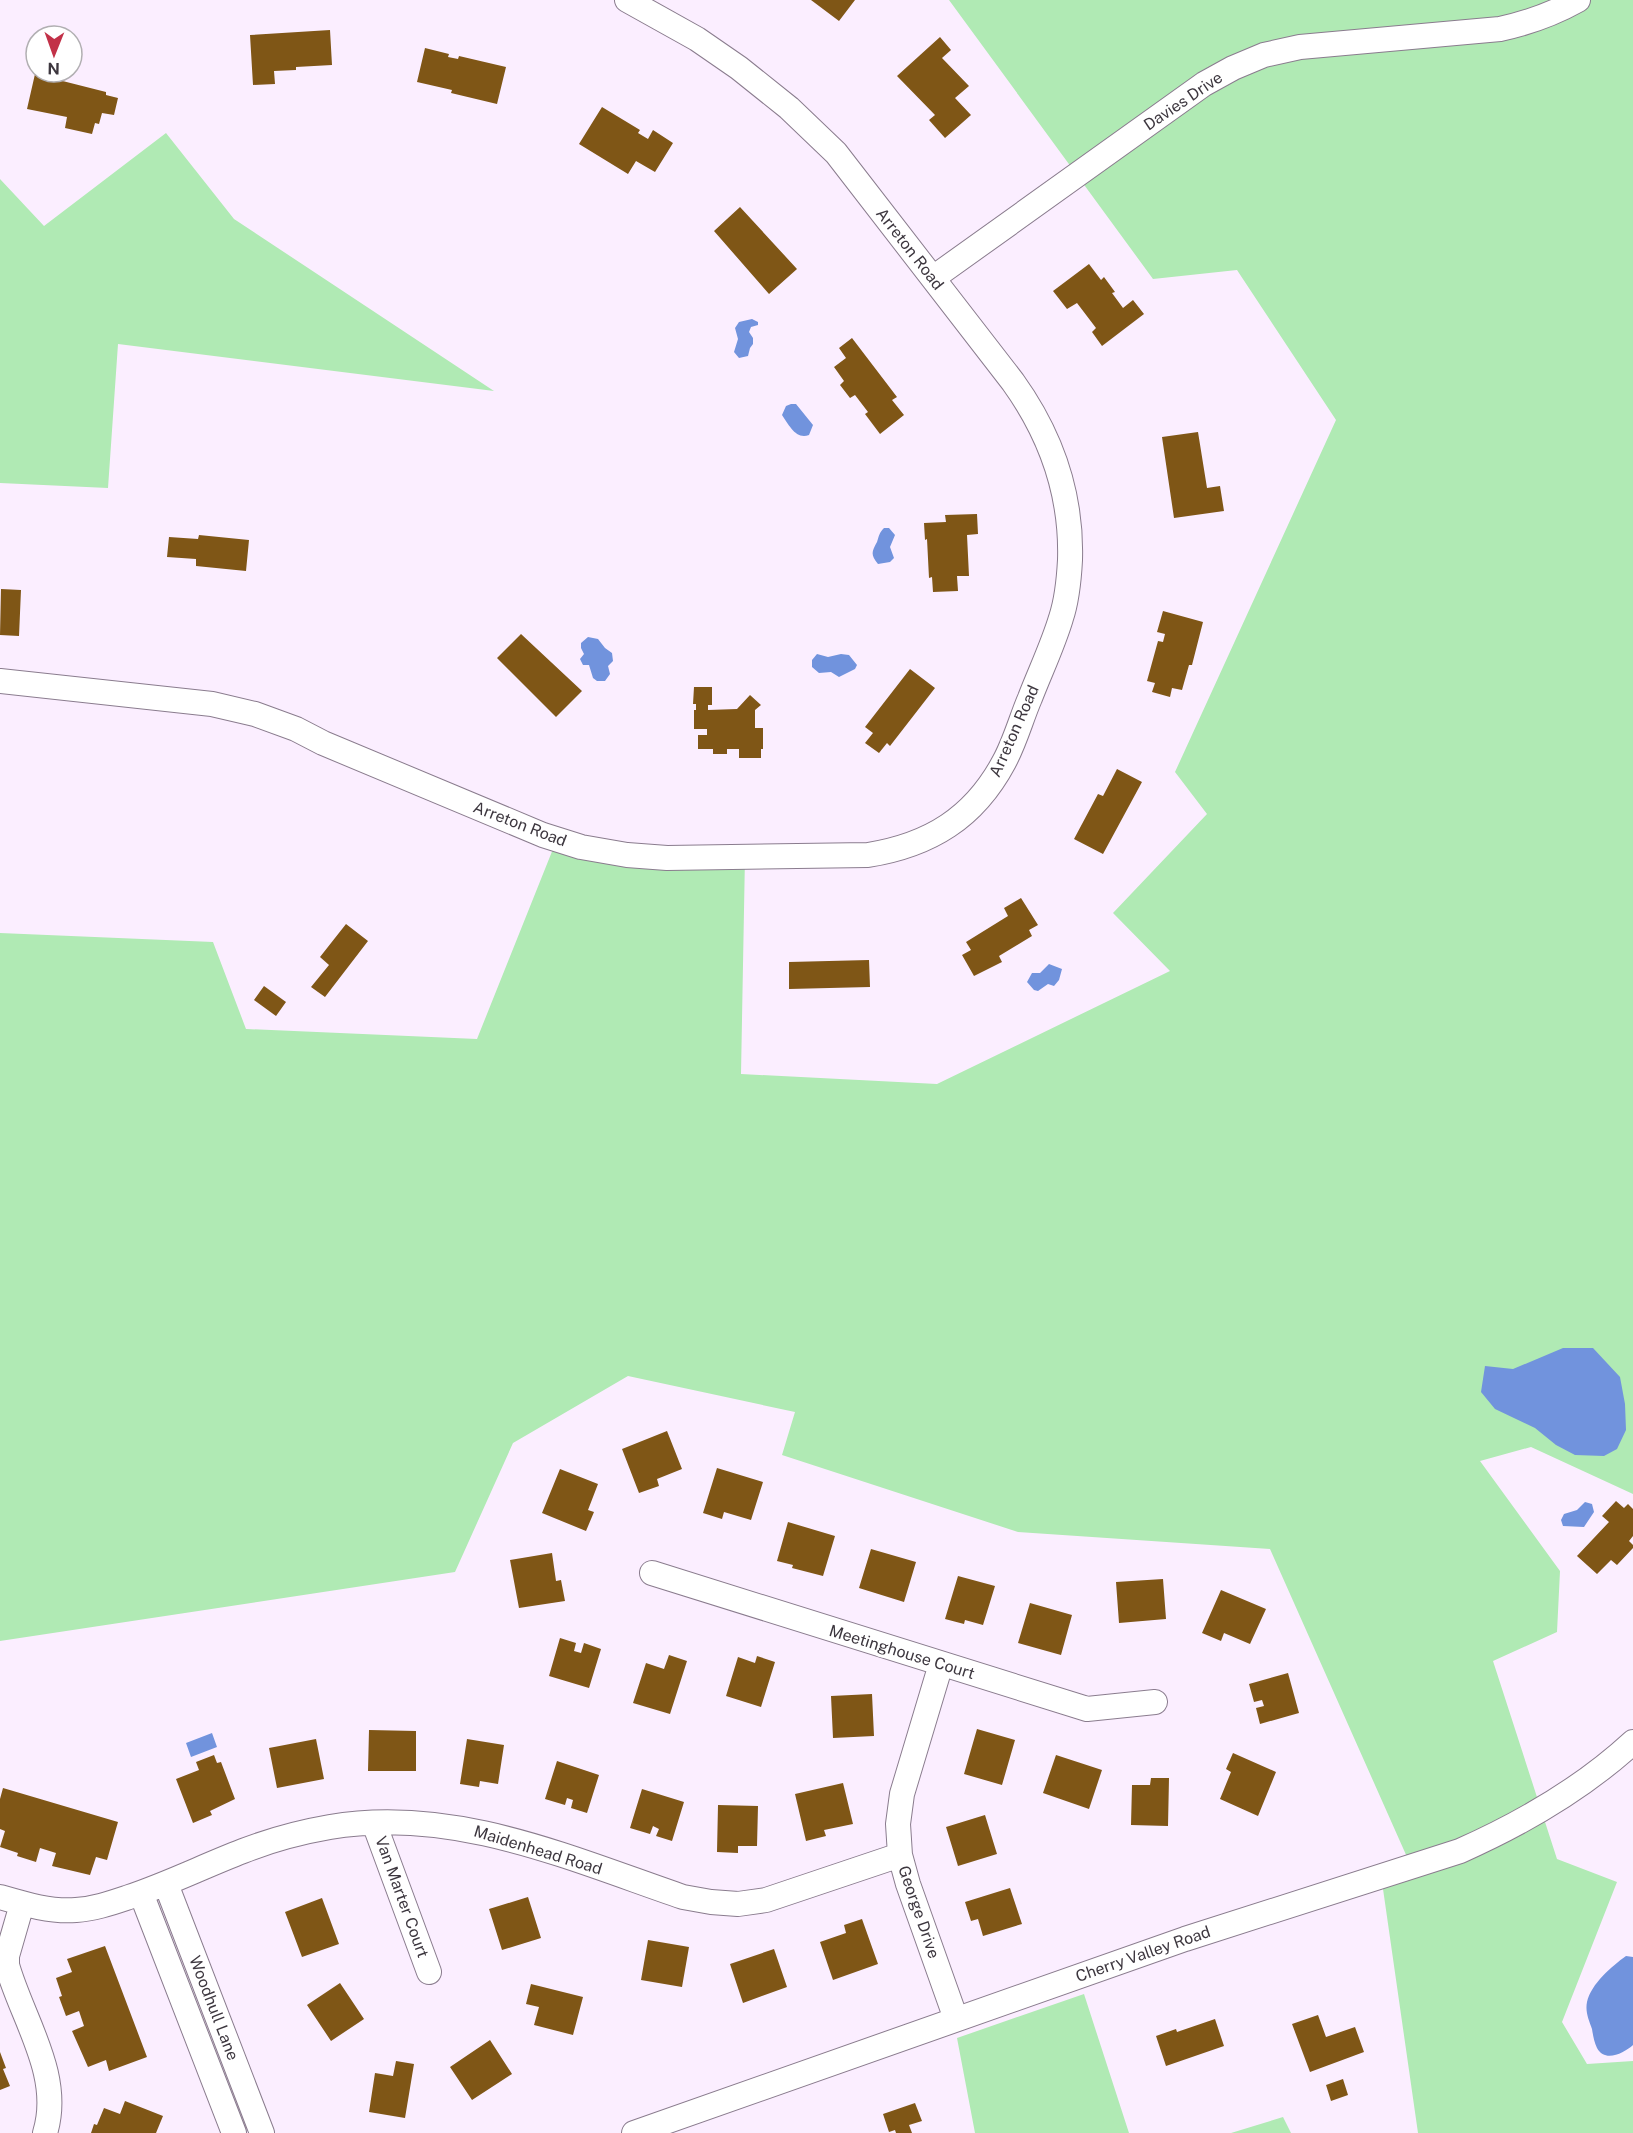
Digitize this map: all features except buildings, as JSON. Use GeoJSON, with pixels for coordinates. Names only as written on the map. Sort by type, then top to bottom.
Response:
{"type":"FeatureCollection","features":[{"type":"Feature","properties":{"kind":"street","name":"Arreton Road"},"geometry":{"type":"LineString","coordinates":[[0,681],[212,704],[255,714],[296,729],[323,743],[543,835],[581,847],[627,855],[667,858],[868,855],[897,850],[924,840],[950,825],[970,809],[989,787],[1005,760],[1062,616],[1069,579],[1068,509],[1061,476],[1046,436],[1018,389],[836,153],[789,108],[740,68],[653,13],[627,0]]}},
{"type":"Feature","properties":{"kind":"street","name":"Davies Drive"},"geometry":{"type":"LineString","coordinates":[[933,278],[1204,84],[1233,68],[1264,55],[1300,47],[1500,29],[1530,22],[1559,11],[1578,0]]}},
{"type":"Feature","properties":{"kind":"street","name":"Meetinghouse Court"},"geometry":{"type":"LineString","coordinates":[[652,1573],[1087,1709],[1155,1702]]}},
{"type":"Feature","properties":{"kind":"street","name":"George Drive"},"geometry":{"type":"LineString","coordinates":[[941,1664],[902,1794],[898,1824],[900,1855],[908,1884],[956,2019]]}},
{"type":"Feature","properties":{"kind":"street","name":"Cherry Valley Road"},"geometry":{"type":"LineString","coordinates":[[634,2133],[682,2125],[956,2019],[1185,1939],[1460,1851],[1548,1806],[1589,1779],[1633,1742]]}},
{"type":"Feature","properties":{"kind":"street","name":"Maidenhead Road"},"geometry":{"type":"LineString","coordinates":[[11,1900],[75,1910],[102,1906],[166,1884],[243,1850],[282,1838],[331,1827],[374,1823],[426,1823],[501,1836],[683,1897],[738,1904],[766,1900],[900,1855]]}},
{"type":"Feature","properties":{"kind":"street","name":"Van Marter Court"},"geometry":{"type":"LineString","coordinates":[[374,1823],[429,1972]]}},
{"type":"Feature","properties":{"kind":"street","name":"Woodhull Lane"},"geometry":{"type":"LineString","coordinates":[[166,1884],[262,2133]]}},
{"type":"Feature","properties":{"kind":"street","name":"Woodhull Lane"},"geometry":{"type":"LineString","coordinates":[[141,1893],[234,2133]]}},
{"type":"Feature","properties":{"kind":"street"},"geometry":{"type":"LineString","coordinates":[[11,1900],[7,1965],[47,2076],[50,2099],[45,2133]]}},
{"type":"Feature","properties":{"kind":"green space"},"geometry":{"type":"Polygon","coordinates":[[[949,0],[1633,0],[1633,1494],[1531,1447],[1480,1461],[1560,1571],[1557,1632],[1493,1661],[1557,1859],[1617,1882],[1562,2022],[1587,2064],[1633,2061],[1633,2133],[1418,2133],[1380,1868],[1407,1857],[1270,1549],[1018,1532],[782,1455],[795,1412],[628,1376],[513,1443],[455,1572],[0,1641],[0,933],[213,942],[246,1029],[477,1039],[557,839],[745,856],[741,1074],[937,1084],[1170,971],[1113,913],[1207,814],[1175,772],[1336,420],[1237,270],[1153,279],[949,0]]]}},
{"type":"Feature","properties":{"kind":"green space"},"geometry":{"type":"Polygon","coordinates":[[[166,133],[234,219],[494,391],[118,344],[108,488],[0,483],[0,179],[44,226],[166,133]]]}},
{"type":"Feature","properties":{"kind":"green space"},"geometry":{"type":"Polygon","coordinates":[[[1084,1994],[1129,2133],[975,2133],[957,2038],[1084,1994]]]}},
{"type":"Feature","properties":{"kind":"green space"},"geometry":{"type":"Polygon","coordinates":[[[1283,2117],[1291,2133],[1231,2133],[1283,2117]]]}},
{"type":"Feature","properties":{"kind":"water"},"geometry":{"type":"Polygon","coordinates":[[[752,319],[758,322],[758,325],[751,327],[749,332],[753,338],[753,344],[748,356],[739,358],[734,352],[738,339],[735,328],[739,322],[752,319]]]}},
{"type":"Feature","properties":{"kind":"water"},"geometry":{"type":"Polygon","coordinates":[[[796,404],[813,425],[809,435],[797,434],[782,415],[786,406],[796,404]]]}},
{"type":"Feature","properties":{"kind":"water"},"geometry":{"type":"Polygon","coordinates":[[[884,528],[889,528],[895,535],[890,547],[894,558],[890,562],[878,564],[873,551],[884,528]]]}},
{"type":"Feature","properties":{"kind":"water"},"geometry":{"type":"Polygon","coordinates":[[[588,637],[598,639],[612,653],[613,661],[608,666],[610,674],[605,681],[597,681],[593,678],[589,665],[583,665],[580,659],[584,654],[581,643],[588,637]]]}},
{"type":"Feature","properties":{"kind":"water"},"geometry":{"type":"Polygon","coordinates":[[[817,654],[828,657],[849,655],[857,665],[855,669],[839,677],[831,672],[819,673],[812,667],[812,660],[817,654]]]}},
{"type":"Feature","properties":{"kind":"water"},"geometry":{"type":"Polygon","coordinates":[[[1049,964],[1062,969],[1059,980],[1054,986],[1048,984],[1038,991],[1034,990],[1027,982],[1032,973],[1040,973],[1049,964]]]}},
{"type":"Feature","properties":{"kind":"water"},"geometry":{"type":"Polygon","coordinates":[[[1563,1348],[1593,1348],[1620,1377],[1625,1404],[1626,1430],[1617,1449],[1604,1456],[1575,1455],[1556,1445],[1535,1428],[1495,1409],[1481,1392],[1485,1366],[1513,1369],[1563,1348]]]}},
{"type":"Feature","properties":{"kind":"water"},"geometry":{"type":"Polygon","coordinates":[[[1585,1502],[1592,1504],[1594,1512],[1584,1527],[1563,1526],[1561,1520],[1564,1514],[1577,1510],[1585,1502]]]}},
{"type":"Feature","properties":{"kind":"water"},"geometry":{"type":"Polygon","coordinates":[[[212,1733],[217,1747],[191,1757],[186,1743],[212,1733]]]}},
{"type":"Feature","properties":{"kind":"water"},"geometry":{"type":"Polygon","coordinates":[[[1626,1956],[1633,1957],[1633,2045],[1625,2051],[1610,2056],[1600,2053],[1597,2048],[1587,2013],[1587,2002],[1597,1982],[1626,1956]]]}}]}
